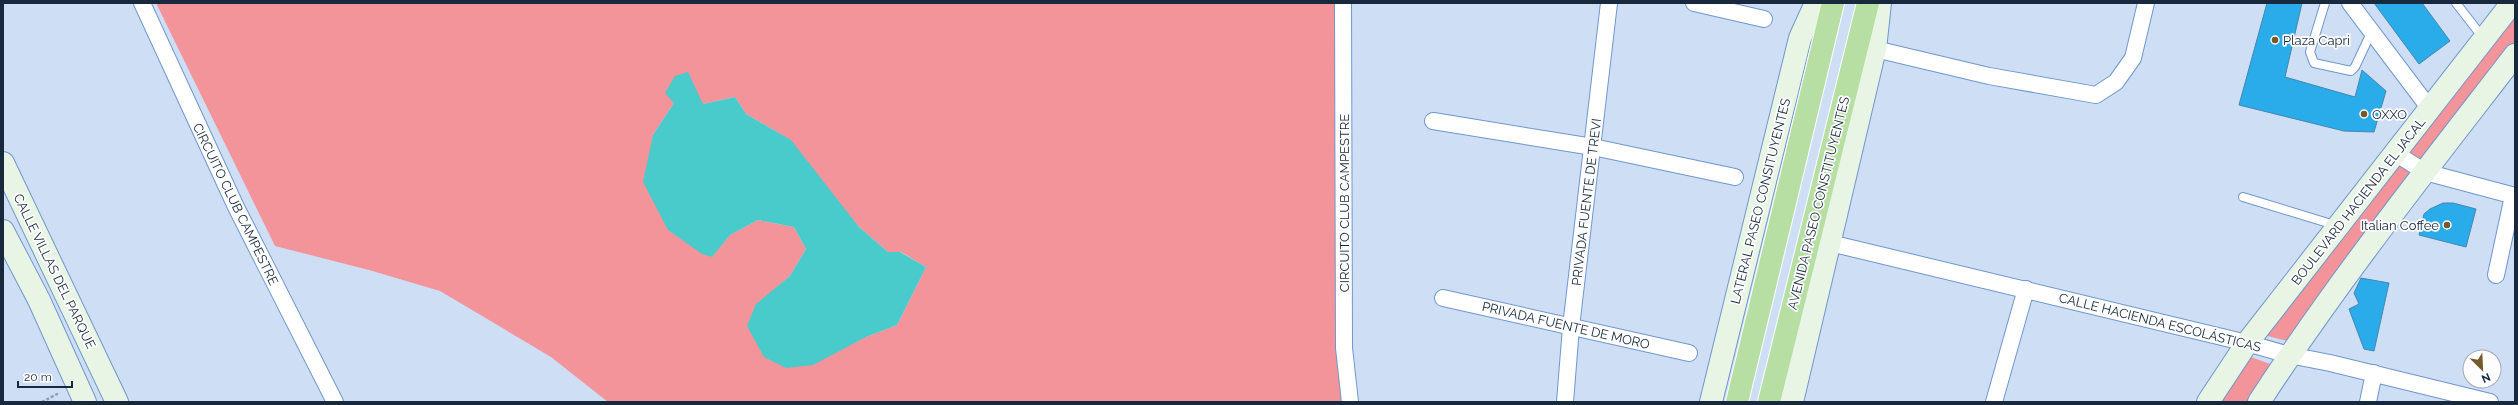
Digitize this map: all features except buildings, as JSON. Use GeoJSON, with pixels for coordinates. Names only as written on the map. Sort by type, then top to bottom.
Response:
{"type":"FeatureCollection","features":[{"type":"Feature","properties":{"kind":"highway"},"geometry":{"type":"LineString","coordinates":[[1737,402],[1834,3]]}},
{"type":"Feature","properties":{"kind":"highway","name":"AVENIDA PASEO CONSTITUYENTES"},"geometry":{"type":"LineString","coordinates":[[1769,402],[1868,3]]}},
{"type":"Feature","properties":{"kind":"main road","name":"LATERAL PASEO CONSITUYENTES"},"geometry":{"type":"LineString","coordinates":[[1710,402],[1800,38],[1816,3]]}},
{"type":"Feature","properties":{"kind":"main road"},"geometry":{"type":"LineString","coordinates":[[1792,402],[1876,49],[1880,3]]}},
{"type":"Feature","properties":{"kind":"main road","name":"BOULEVARD HACIENDA EL JACAL"},"geometry":{"type":"LineString","coordinates":[[2208,402],[2247,343],[2512,3]]}},
{"type":"Feature","properties":{"kind":"main road"},"geometry":{"type":"LineString","coordinates":[[2259,402],[2289,355],[2425,172],[2515,55]]}},
{"type":"Feature","properties":{"kind":"main road","name":"CALLE VILLAS DEL PARQUE"},"geometry":{"type":"LineString","coordinates":[[3,163],[117,402]]}},
{"type":"Feature","properties":{"kind":"main road"},"geometry":{"type":"LineString","coordinates":[[3,231],[38,300],[84,402]]}},
{"type":"Feature","properties":{"kind":"street","name":"CIRCUITO CLUB CAMPESTRE"},"geometry":{"type":"LineString","coordinates":[[142,3],[236,207],[335,402]]}},
{"type":"Feature","properties":{"kind":"street","name":"CIRCUITO CLUB CAMPESTRE"},"geometry":{"type":"LineString","coordinates":[[1343,3],[1344,348],[1350,402]]}},
{"type":"Feature","properties":{"kind":"street","name":"PRIVADA FUENTE DE TREVI"},"geometry":{"type":"LineString","coordinates":[[1565,402],[1572,327],[1609,3]]}},
{"type":"Feature","properties":{"kind":"street"},"geometry":{"type":"LineString","coordinates":[[1694,3],[1764,19]]}},
{"type":"Feature","properties":{"kind":"street"},"geometry":{"type":"LineString","coordinates":[[1876,49],[1989,76],[2096,95],[2116,82],[2133,58],[2146,3]]}},
{"type":"Feature","properties":{"kind":"street"},"geometry":{"type":"LineString","coordinates":[[2350,3],[2371,33],[2430,109]]}},
{"type":"Feature","properties":{"kind":"street"},"geometry":{"type":"LineString","coordinates":[[1433,121],[1593,147],[1735,177]]}},
{"type":"Feature","properties":{"kind":"street"},"geometry":{"type":"LineString","coordinates":[[2395,153],[2425,172],[2514,196],[2496,275]]}},
{"type":"Feature","properties":{"kind":"street","name":"CALLE HACIENDA ESCOLÁSTICAS"},"geometry":{"type":"LineString","coordinates":[[1830,243],[2026,289],[2247,343],[2289,355],[2374,373],[2490,402]]}},
{"type":"Feature","properties":{"kind":"street"},"geometry":{"type":"LineString","coordinates":[[1994,402],[2026,289]]}},
{"type":"Feature","properties":{"kind":"street","name":"PRIVADA FUENTE DE MORO"},"geometry":{"type":"LineString","coordinates":[[1443,298],[1689,352]]}},
{"type":"Feature","properties":{"kind":"street"},"geometry":{"type":"LineString","coordinates":[[2368,402],[2374,373]]}},
{"type":"Feature","properties":{"kind":"lane"},"geometry":{"type":"LineString","coordinates":[[2325,3],[2310,52],[2314,63],[2351,71],[2357,64],[2371,33]]}},
{"type":"Feature","properties":{"kind":"lane"},"geometry":{"type":"LineString","coordinates":[[2456,3],[2484,39]]}},
{"type":"Feature","properties":{"kind":"lane"},"geometry":{"type":"LineString","coordinates":[[2243,197],[2338,226]]}},
{"type":"Feature","properties":{"kind":"shaded area"},"geometry":{"type":"Polygon","coordinates":[[[156,3],[1337,3],[1344,402],[608,402],[551,357],[440,291],[369,270],[275,246],[156,3]],[[735,97],[703,104],[674,103],[653,135],[711,257],[730,235],[758,220],[794,227],[806,249],[790,276],[757,304],[866,337],[897,325],[926,267],[901,252],[888,252],[859,227],[779,133],[746,114],[735,97]]]}},
{"type":"Feature","properties":{"kind":"shaded area"},"geometry":{"type":"Polygon","coordinates":[[[2515,8],[2515,46],[2423,163],[2403,151],[2515,8]]]}},
{"type":"Feature","properties":{"kind":"shaded area"},"geometry":{"type":"Polygon","coordinates":[[[688,72],[703,104],[735,97],[746,114],[791,140],[859,227],[888,252],[900,252],[926,267],[897,325],[866,337],[813,365],[786,368],[764,357],[747,326],[756,304],[790,276],[806,249],[794,227],[758,220],[730,235],[712,257],[702,254],[668,230],[643,182],[653,135],[674,103],[665,93],[675,76],[688,72]]]}},
{"type":"Feature","properties":{"kind":"shaded area"},"geometry":{"type":"Polygon","coordinates":[[[2396,161],[2416,175],[2287,341],[2260,334],[2396,161]]]}},
{"type":"Feature","properties":{"kind":"shaded area"},"geometry":{"type":"Polygon","coordinates":[[[2248,356],[2273,365],[2248,402],[2217,402],[2248,356]]]}},
{"type":"Feature","properties":{"kind":"place","name":"Plaza Capri"},"geometry":{"type":"Point","coordinates":[2275,40]}},
{"type":"Feature","properties":{"kind":"place","name":"OXXO"},"geometry":{"type":"Point","coordinates":[2364,114]}},
{"type":"Feature","properties":{"kind":"place","name":"Italian Coffee"},"geometry":{"type":"Point","coordinates":[2447,225]}}]}
